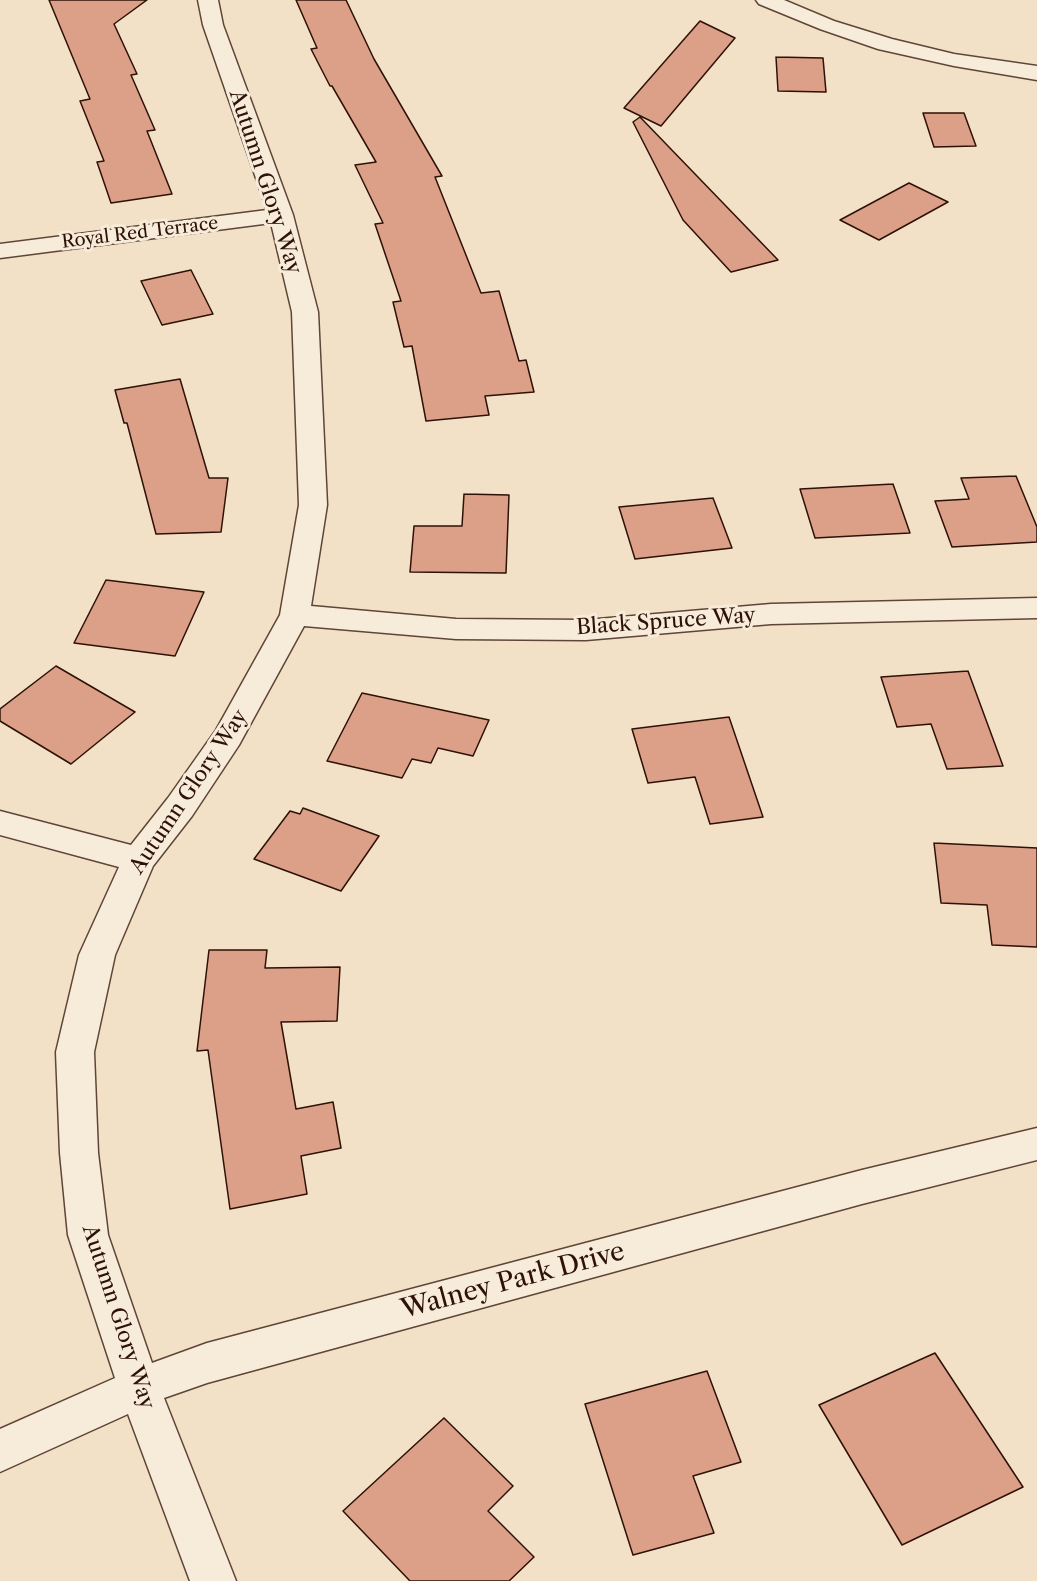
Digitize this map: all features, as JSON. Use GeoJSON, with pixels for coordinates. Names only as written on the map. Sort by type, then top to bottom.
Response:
{"type":"FeatureCollection","features":[{"type":"Feature","properties":{"kind":"street","name":"Autumn Glory Way"},"geometry":{"type":"LineString","coordinates":[[208,0],[213,25],[281,215],[305,312],[313,505],[295,615],[228,737],[180,807],[139,860],[97,955],[75,1052],[79,1153],[88,1235],[139,1388],[213,1581]]}},
{"type":"Feature","properties":{"kind":"street"},"geometry":{"type":"LineString","coordinates":[[766,0],[827,25],[886,44],[921,53],[1037,73]]}},
{"type":"Feature","properties":{"kind":"street","name":"Royal Red Terrace"},"geometry":{"type":"LineString","coordinates":[[0,251],[281,215]]}},
{"type":"Feature","properties":{"kind":"street","name":"Black Spruce Way"},"geometry":{"type":"LineString","coordinates":[[295,615],[456,629],[586,630],[771,614],[1037,608]]}},
{"type":"Feature","properties":{"kind":"street"},"geometry":{"type":"LineString","coordinates":[[0,823],[139,860]]}},
{"type":"Feature","properties":{"kind":"street","name":"Walney Park Drive"},"geometry":{"type":"LineString","coordinates":[[0,1451],[139,1388],[207,1364],[862,1187],[1037,1144]]}},
{"type":"Feature","properties":{"kind":"building"},"geometry":{"type":"Polygon","coordinates":[[[49,0],[147,0],[114,24],[137,74],[131,75],[155,130],[147,131],[172,194],[111,203],[97,162],[104,161],[80,101],[90,99],[49,0]]]}},
{"type":"Feature","properties":{"kind":"building"},"geometry":{"type":"Polygon","coordinates":[[[296,0],[346,0],[374,59],[442,176],[435,177],[481,293],[499,291],[519,361],[526,360],[534,392],[485,396],[489,415],[426,421],[412,346],[404,347],[393,302],[401,301],[375,224],[383,223],[355,165],[376,162],[330,86],[311,49],[317,48],[296,0]]]}},
{"type":"Feature","properties":{"kind":"building"},"geometry":{"type":"Polygon","coordinates":[[[700,21],[735,38],[661,126],[624,108],[700,21]]]}},
{"type":"Feature","properties":{"kind":"building"},"geometry":{"type":"Polygon","coordinates":[[[776,57],[823,58],[826,92],[778,91],[776,57]]]}},
{"type":"Feature","properties":{"kind":"building"},"geometry":{"type":"Polygon","coordinates":[[[923,113],[964,113],[976,146],[934,147],[923,113]]]}},
{"type":"Feature","properties":{"kind":"building"},"geometry":{"type":"Polygon","coordinates":[[[640,117],[778,260],[731,272],[683,220],[633,122],[640,117]]]}},
{"type":"Feature","properties":{"kind":"building"},"geometry":{"type":"Polygon","coordinates":[[[909,183],[948,202],[879,240],[840,220],[909,183]]]}},
{"type":"Feature","properties":{"kind":"building"},"geometry":{"type":"Polygon","coordinates":[[[191,270],[213,314],[162,325],[141,281],[191,270]]]}},
{"type":"Feature","properties":{"kind":"building"},"geometry":{"type":"Polygon","coordinates":[[[180,379],[209,478],[228,478],[221,532],[156,534],[127,423],[124,423],[115,390],[180,379]]]}},
{"type":"Feature","properties":{"kind":"building"},"geometry":{"type":"Polygon","coordinates":[[[1016,476],[1037,527],[1037,542],[952,547],[935,501],[969,499],[961,478],[1016,476]]]}},
{"type":"Feature","properties":{"kind":"building"},"geometry":{"type":"Polygon","coordinates":[[[893,484],[910,533],[815,538],[800,489],[893,484]]]}},
{"type":"Feature","properties":{"kind":"building"},"geometry":{"type":"Polygon","coordinates":[[[464,494],[509,495],[506,573],[410,572],[414,526],[462,526],[464,494]]]}},
{"type":"Feature","properties":{"kind":"building"},"geometry":{"type":"Polygon","coordinates":[[[713,498],[732,548],[635,559],[619,507],[713,498]]]}},
{"type":"Feature","properties":{"kind":"building"},"geometry":{"type":"Polygon","coordinates":[[[106,580],[204,592],[175,656],[74,643],[106,580]]]}},
{"type":"Feature","properties":{"kind":"building"},"geometry":{"type":"Polygon","coordinates":[[[56,666],[135,712],[71,764],[0,721],[0,709],[56,666]]]}},
{"type":"Feature","properties":{"kind":"building"},"geometry":{"type":"Polygon","coordinates":[[[968,671],[1003,766],[947,769],[931,724],[897,727],[881,677],[968,671]]]}},
{"type":"Feature","properties":{"kind":"building"},"geometry":{"type":"Polygon","coordinates":[[[362,693],[489,720],[473,756],[438,748],[431,763],[412,759],[402,778],[327,761],[362,693]]]}},
{"type":"Feature","properties":{"kind":"building"},"geometry":{"type":"Polygon","coordinates":[[[729,717],[763,817],[710,824],[695,777],[648,783],[632,729],[729,717]]]}},
{"type":"Feature","properties":{"kind":"building"},"geometry":{"type":"Polygon","coordinates":[[[303,808],[379,836],[341,891],[254,859],[290,811],[300,814],[303,808]]]}},
{"type":"Feature","properties":{"kind":"building"},"geometry":{"type":"Polygon","coordinates":[[[934,843],[1037,848],[1037,947],[992,945],[987,905],[941,903],[934,843]]]}},
{"type":"Feature","properties":{"kind":"building"},"geometry":{"type":"Polygon","coordinates":[[[209,950],[267,950],[265,968],[340,967],[337,1021],[281,1022],[296,1109],[333,1102],[341,1148],[301,1156],[307,1194],[230,1209],[208,1050],[197,1051],[209,950]]]}},
{"type":"Feature","properties":{"kind":"building"},"geometry":{"type":"Polygon","coordinates":[[[935,1353],[1023,1487],[902,1545],[819,1405],[935,1353]]]}},
{"type":"Feature","properties":{"kind":"building"},"geometry":{"type":"Polygon","coordinates":[[[707,1371],[741,1462],[693,1476],[714,1533],[633,1555],[585,1404],[707,1371]]]}},
{"type":"Feature","properties":{"kind":"building"},"geometry":{"type":"Polygon","coordinates":[[[444,1418],[513,1486],[488,1511],[534,1557],[509,1581],[410,1581],[343,1511],[444,1418]]]}}]}
